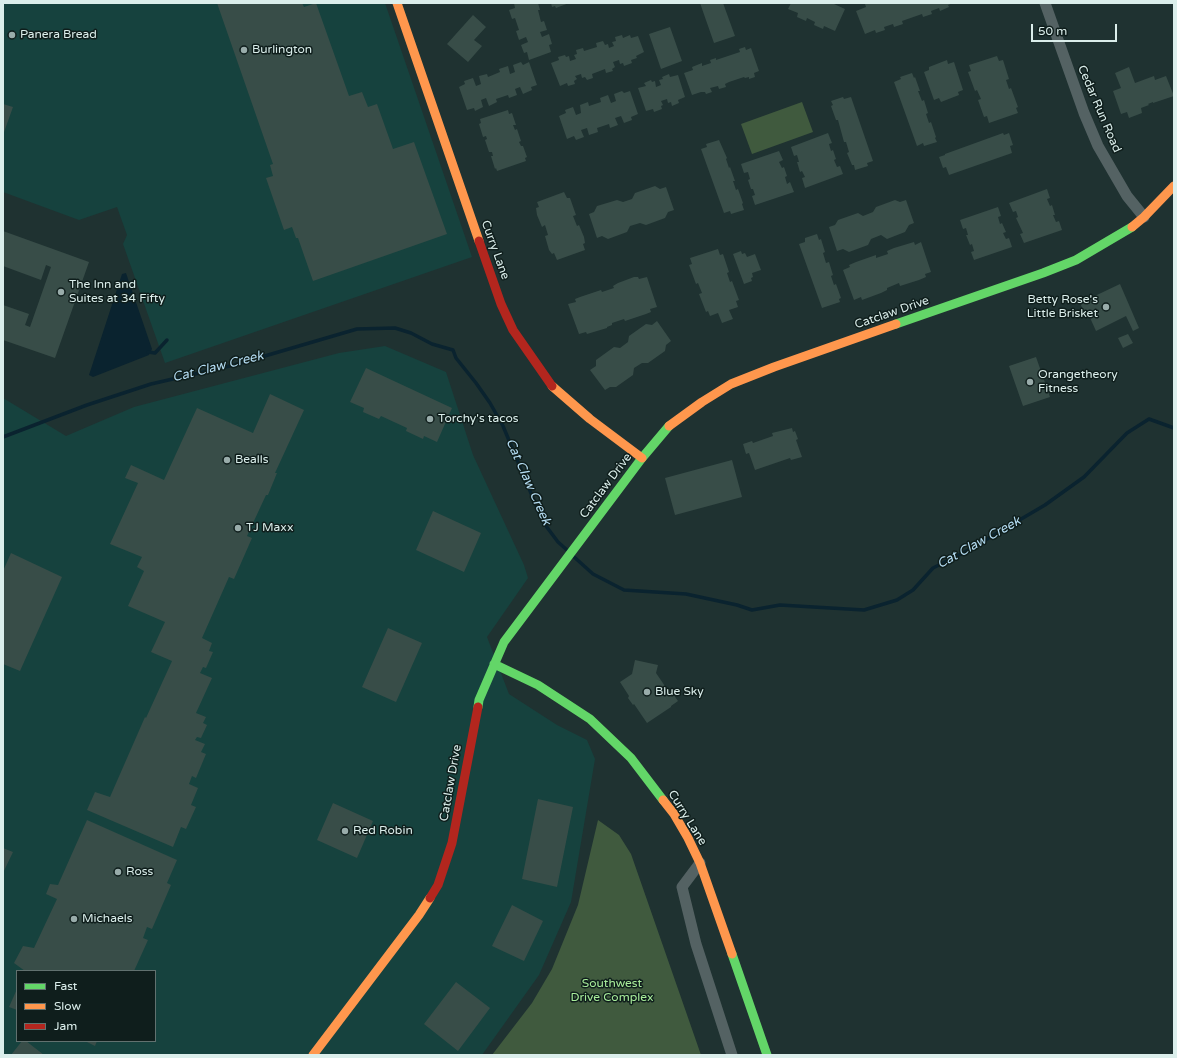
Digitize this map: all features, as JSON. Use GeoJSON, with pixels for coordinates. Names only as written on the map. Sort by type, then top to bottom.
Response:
{"type":"FeatureCollection","features":[{"type":"Feature","properties":{"kind":"street","name":"Curry Lane"},"geometry":{"type":"LineString","coordinates":[[396,3],[476,235],[501,304],[513,330],[550,384],[590,419],[642,458]]}},
{"type":"Feature","properties":{"kind":"street","name":"Cedar Run Road"},"geometry":{"type":"LineString","coordinates":[[1045,3],[1084,113],[1098,146],[1126,196],[1144,217]]}},
{"type":"Feature","properties":{"kind":"street","name":"Catclaw Drive"},"geometry":{"type":"LineString","coordinates":[[313,1055],[419,914],[438,885],[452,843],[478,700],[504,642],[642,458],[671,424],[731,384],[774,367],[1043,273],[1076,260],[1126,232],[1144,217],[1174,186]]}},
{"type":"Feature","properties":{"kind":"street","name":"Curry Lane"},"geometry":{"type":"LineString","coordinates":[[494,664],[538,685],[590,719],[631,758],[674,814],[700,863],[767,1055]]}},
{"type":"Feature","properties":{"kind":"street"},"geometry":{"type":"LineString","coordinates":[[700,863],[682,887],[696,944],[732,1055]]}},
{"type":"Feature","properties":{"kind":"shaded area"},"geometry":{"type":"Polygon","coordinates":[[[3,3],[385,3],[472,257],[165,363],[123,244],[127,235],[117,207],[79,220],[3,192],[3,3]]]}},
{"type":"Feature","properties":{"kind":"shaded area"},"geometry":{"type":"Polygon","coordinates":[[[385,346],[446,372],[473,455],[524,565],[528,578],[487,637],[509,694],[557,725],[587,740],[595,759],[571,902],[539,975],[482,1055],[3,1055],[3,398],[66,436],[134,407],[339,353],[385,346]]]}},
{"type":"Feature","properties":{"kind":"green space"},"geometry":{"type":"Polygon","coordinates":[[[802,102],[813,132],[752,154],[741,124],[802,102]]]}},
{"type":"Feature","properties":{"kind":"green space","name":"Southwest Drive Complex"},"geometry":{"type":"Polygon","coordinates":[[[598,820],[619,835],[631,854],[701,1055],[492,1055],[532,1003],[552,969],[578,905],[598,820]]]}},
{"type":"Feature","properties":{"kind":"water"},"geometry":{"type":"Polygon","coordinates":[[[126,273],[152,349],[149,355],[93,377],[89,375],[122,274],[126,273]]]}},
{"type":"Feature","properties":{"kind":"building"},"geometry":{"type":"Polygon","coordinates":[[[217,3],[302,3],[304,7],[316,3],[349,96],[362,92],[368,107],[377,104],[393,149],[414,142],[447,234],[313,281],[298,238],[296,238],[292,227],[284,230],[266,178],[273,176],[270,165],[273,164],[217,3]]]}},
{"type":"Feature","properties":{"kind":"building"},"geometry":{"type":"Polygon","coordinates":[[[514,3],[538,3],[541,22],[544,21],[547,30],[540,32],[542,37],[549,34],[552,44],[549,45],[551,52],[529,60],[527,52],[524,53],[521,45],[528,42],[526,37],[519,40],[516,31],[519,30],[515,18],[512,19],[509,10],[515,8],[514,3]]]}},
{"type":"Feature","properties":{"kind":"building"},"geometry":{"type":"Polygon","coordinates":[[[551,3],[569,3],[556,8],[555,6],[552,7],[551,3]]]}},
{"type":"Feature","properties":{"kind":"building"},"geometry":{"type":"Polygon","coordinates":[[[700,3],[723,3],[735,36],[714,43],[700,3]]]}},
{"type":"Feature","properties":{"kind":"building"},"geometry":{"type":"Polygon","coordinates":[[[791,3],[835,3],[834,4],[845,9],[835,31],[824,26],[823,29],[814,25],[815,22],[807,18],[806,21],[797,17],[798,13],[788,9],[791,3]]]}},
{"type":"Feature","properties":{"kind":"building"},"geometry":{"type":"Polygon","coordinates":[[[953,3],[948,5],[949,7],[940,11],[939,8],[931,11],[932,14],[923,17],[922,14],[902,21],[903,24],[894,27],[893,24],[884,27],[885,30],[876,33],[875,30],[865,34],[856,11],[866,7],[865,4],[953,3]]]}},
{"type":"Feature","properties":{"kind":"building"},"geometry":{"type":"Polygon","coordinates":[[[473,15],[486,27],[474,40],[482,46],[468,62],[447,44],[473,15]]]}},
{"type":"Feature","properties":{"kind":"building"},"geometry":{"type":"Polygon","coordinates":[[[670,27],[682,61],[661,69],[649,34],[670,27]]]}},
{"type":"Feature","properties":{"kind":"building"},"geometry":{"type":"Polygon","coordinates":[[[622,35],[623,38],[630,35],[631,38],[638,36],[644,52],[636,56],[637,58],[631,60],[632,63],[624,66],[623,63],[620,64],[619,60],[613,62],[615,67],[612,69],[613,71],[606,73],[605,69],[592,74],[593,78],[587,80],[585,77],[582,78],[581,74],[575,76],[577,79],[574,81],[575,84],[568,86],[567,83],[560,86],[551,63],[559,60],[558,57],[565,55],[566,57],[569,56],[570,61],[576,59],[574,55],[577,54],[576,50],[583,48],[584,51],[597,47],[596,43],[603,41],[605,45],[608,44],[609,48],[614,46],[612,42],[616,41],[615,37],[622,35]]]}},
{"type":"Feature","properties":{"kind":"building"},"geometry":{"type":"Polygon","coordinates":[[[745,47],[746,50],[751,48],[759,71],[754,73],[755,77],[749,79],[749,77],[744,77],[725,84],[726,87],[719,89],[718,86],[710,88],[712,92],[706,94],[705,92],[701,92],[692,95],[684,73],[693,70],[692,67],[702,63],[702,66],[711,63],[710,60],[716,58],[716,60],[740,52],[739,49],[745,47]]]}},
{"type":"Feature","properties":{"kind":"building"},"geometry":{"type":"Polygon","coordinates":[[[997,56],[999,61],[1003,60],[1009,79],[1006,80],[1009,89],[1011,88],[1018,107],[1016,108],[1018,113],[989,123],[987,116],[984,117],[978,100],[981,99],[977,90],[975,91],[968,72],[971,71],[969,65],[997,56]]]}},
{"type":"Feature","properties":{"kind":"building"},"geometry":{"type":"Polygon","coordinates":[[[947,60],[948,64],[954,62],[963,90],[958,92],[959,95],[941,102],[939,98],[934,100],[924,72],[929,70],[929,67],[947,60]]]}},
{"type":"Feature","properties":{"kind":"building"},"geometry":{"type":"Polygon","coordinates":[[[521,62],[523,65],[529,62],[537,85],[531,87],[532,90],[523,94],[520,87],[515,89],[517,95],[509,98],[508,95],[496,99],[497,102],[489,106],[486,98],[481,100],[483,107],[475,111],[474,108],[467,110],[459,87],[465,84],[464,81],[473,78],[476,86],[481,84],[479,76],[487,74],[488,77],[500,72],[499,69],[508,66],[510,74],[515,72],[513,65],[521,62]]]}},
{"type":"Feature","properties":{"kind":"building"},"geometry":{"type":"Polygon","coordinates":[[[1129,67],[1135,83],[1154,76],[1155,80],[1166,76],[1174,96],[1148,104],[1149,105],[1141,108],[1142,113],[1129,118],[1127,112],[1121,114],[1113,91],[1121,88],[1115,73],[1129,67]]]}},
{"type":"Feature","properties":{"kind":"building"},"geometry":{"type":"Polygon","coordinates":[[[912,73],[920,91],[918,91],[922,101],[924,100],[928,113],[926,114],[929,123],[931,122],[937,142],[924,146],[923,143],[917,146],[894,82],[901,79],[900,77],[912,73]]]}},
{"type":"Feature","properties":{"kind":"building"},"geometry":{"type":"Polygon","coordinates":[[[669,74],[670,77],[678,75],[685,97],[678,100],[679,103],[672,106],[671,102],[668,103],[667,99],[661,101],[663,105],[661,106],[662,109],[654,112],[653,109],[646,111],[638,88],[646,86],[644,83],[651,80],[652,82],[655,81],[656,87],[661,85],[659,80],[663,79],[662,77],[669,74]]]}},
{"type":"Feature","properties":{"kind":"building"},"geometry":{"type":"Polygon","coordinates":[[[622,91],[624,93],[630,91],[638,114],[631,117],[632,120],[624,123],[621,116],[615,118],[618,125],[610,128],[609,124],[597,128],[598,132],[589,135],[587,128],[581,130],[584,137],[576,140],[574,136],[567,139],[559,116],[566,113],[565,110],[573,107],[576,115],[581,113],[580,105],[588,102],[589,106],[601,102],[600,98],[608,95],[611,103],[616,101],[614,94],[622,91]]]}},
{"type":"Feature","properties":{"kind":"building"},"geometry":{"type":"Polygon","coordinates":[[[843,97],[844,99],[851,97],[873,161],[867,163],[868,166],[855,170],[854,165],[852,165],[847,153],[849,152],[846,142],[844,142],[838,120],[836,120],[831,106],[833,105],[831,101],[843,97]]]}},
{"type":"Feature","properties":{"kind":"building"},"geometry":{"type":"Polygon","coordinates":[[[3,104],[13,107],[3,135],[3,104]]]}},
{"type":"Feature","properties":{"kind":"building"},"geometry":{"type":"Polygon","coordinates":[[[508,110],[509,114],[512,113],[516,125],[513,125],[515,130],[517,129],[521,141],[519,142],[521,146],[523,146],[527,157],[525,158],[526,161],[497,171],[491,156],[493,156],[492,152],[489,152],[485,140],[487,139],[486,136],[483,137],[479,124],[481,123],[480,119],[508,110]]]}},
{"type":"Feature","properties":{"kind":"building"},"geometry":{"type":"Polygon","coordinates":[[[828,133],[832,143],[829,144],[831,151],[833,150],[836,159],[834,160],[837,167],[840,166],[843,174],[805,188],[802,178],[805,177],[802,171],[800,172],[797,162],[799,162],[797,155],[794,156],[791,147],[828,133]]]}},
{"type":"Feature","properties":{"kind":"building"},"geometry":{"type":"Polygon","coordinates":[[[1003,133],[1004,135],[1009,133],[1013,145],[1010,146],[1012,153],[949,175],[946,167],[943,168],[939,157],[1003,133]]]}},
{"type":"Feature","properties":{"kind":"building"},"geometry":{"type":"Polygon","coordinates":[[[719,140],[735,181],[733,181],[736,190],[738,189],[743,203],[744,210],[731,214],[730,211],[724,213],[701,149],[707,147],[706,144],[719,140]]]}},
{"type":"Feature","properties":{"kind":"building"},"geometry":{"type":"Polygon","coordinates":[[[779,151],[783,160],[779,162],[782,168],[784,167],[787,176],[785,177],[787,184],[790,182],[794,192],[755,205],[752,196],[755,195],[748,180],[750,179],[748,172],[744,173],[741,164],[779,151]]]}},
{"type":"Feature","properties":{"kind":"building"},"geometry":{"type":"Polygon","coordinates":[[[655,186],[660,189],[666,187],[674,210],[668,212],[665,218],[646,225],[640,223],[630,226],[627,232],[608,239],[602,236],[597,238],[589,214],[594,212],[597,206],[617,200],[623,202],[632,199],[635,193],[655,186]]]}},
{"type":"Feature","properties":{"kind":"building"},"geometry":{"type":"Polygon","coordinates":[[[1047,189],[1050,198],[1047,199],[1050,206],[1052,205],[1055,215],[1053,215],[1056,222],[1059,221],[1062,230],[1024,243],[1020,234],[1023,233],[1016,218],[1018,217],[1016,211],[1013,212],[1009,203],[1047,189]]]}},
{"type":"Feature","properties":{"kind":"building"},"geometry":{"type":"Polygon","coordinates":[[[564,192],[567,198],[570,198],[576,215],[573,216],[584,237],[585,243],[583,244],[585,250],[557,260],[554,253],[552,254],[549,250],[545,236],[548,235],[545,225],[542,227],[536,208],[539,207],[537,202],[564,192]]]}},
{"type":"Feature","properties":{"kind":"building"},"geometry":{"type":"Polygon","coordinates":[[[895,200],[900,202],[906,200],[914,223],[909,225],[905,232],[887,239],[881,235],[871,239],[868,245],[849,252],[843,249],[837,251],[829,227],[835,225],[838,220],[858,213],[863,216],[873,212],[876,207],[895,200]]]}},
{"type":"Feature","properties":{"kind":"building"},"geometry":{"type":"Polygon","coordinates":[[[998,207],[1001,216],[998,217],[1000,224],[1002,223],[1006,232],[1003,233],[1006,239],[1009,238],[1012,247],[974,260],[971,252],[974,251],[972,244],[970,245],[966,235],[968,235],[966,228],[963,229],[960,220],[998,207]]]}},
{"type":"Feature","properties":{"kind":"building","name":"The Inn and Suites at 34 Fifty"},"geometry":{"type":"Polygon","coordinates":[[[3,231],[89,262],[55,358],[3,340],[3,305],[29,314],[25,325],[30,327],[51,267],[46,265],[41,280],[3,266],[3,231]]]}},
{"type":"Feature","properties":{"kind":"building"},"geometry":{"type":"Polygon","coordinates":[[[817,234],[819,240],[821,239],[825,252],[823,253],[826,263],[829,262],[834,285],[836,284],[841,298],[839,299],[840,302],[822,308],[799,244],[805,242],[805,238],[817,234]]]}},
{"type":"Feature","properties":{"kind":"building"},"geometry":{"type":"Polygon","coordinates":[[[914,242],[915,245],[921,242],[931,272],[925,274],[926,277],[900,286],[899,283],[887,288],[887,290],[881,293],[862,300],[861,297],[854,300],[843,270],[856,262],[876,255],[876,258],[888,254],[887,251],[914,242]]]}},
{"type":"Feature","properties":{"kind":"building"},"geometry":{"type":"Polygon","coordinates":[[[718,249],[720,255],[723,254],[729,272],[727,273],[730,282],[732,281],[739,300],[736,301],[738,307],[729,310],[733,319],[722,323],[718,313],[710,316],[708,311],[706,312],[699,294],[702,293],[698,283],[696,284],[689,265],[692,264],[690,258],[718,249]]]}},
{"type":"Feature","properties":{"kind":"building"},"geometry":{"type":"Polygon","coordinates":[[[741,251],[742,254],[745,253],[747,257],[755,254],[761,270],[752,273],[752,281],[744,284],[733,254],[741,251]]]}},
{"type":"Feature","properties":{"kind":"building"},"geometry":{"type":"Polygon","coordinates":[[[638,277],[639,279],[647,277],[657,307],[650,309],[651,312],[646,314],[625,321],[624,319],[612,323],[612,325],[607,328],[587,334],[586,332],[579,334],[568,304],[576,302],[575,299],[580,297],[601,290],[602,292],[614,288],[613,286],[618,283],[638,277]]]}},
{"type":"Feature","properties":{"kind":"building","name":"Betty Rose's Little Brisket"},"geometry":{"type":"Polygon","coordinates":[[[1120,284],[1139,328],[1133,331],[1126,316],[1096,331],[1087,311],[1084,312],[1080,303],[1120,284]]]}},
{"type":"Feature","properties":{"kind":"building"},"geometry":{"type":"Polygon","coordinates":[[[657,321],[671,341],[666,345],[665,351],[648,363],[642,363],[634,368],[633,375],[616,387],[610,387],[605,390],[590,370],[596,366],[596,360],[614,347],[620,348],[628,342],[629,336],[646,324],[652,325],[657,321]]]}},
{"type":"Feature","properties":{"kind":"building"},"geometry":{"type":"Polygon","coordinates":[[[1128,334],[1133,343],[1123,348],[1118,338],[1128,334]]]}},
{"type":"Feature","properties":{"kind":"building","name":"Orangetheory Fitness"},"geometry":{"type":"Polygon","coordinates":[[[1036,357],[1050,397],[1023,406],[1009,366],[1036,357]]]}},
{"type":"Feature","properties":{"kind":"building"},"geometry":{"type":"Polygon","coordinates":[[[366,368],[452,408],[437,442],[424,436],[423,439],[406,431],[407,428],[381,416],[379,419],[363,412],[364,408],[350,402],[366,368]]]}},
{"type":"Feature","properties":{"kind":"building"},"geometry":{"type":"Polygon","coordinates":[[[270,394],[304,410],[275,473],[277,473],[268,495],[266,495],[247,536],[252,538],[234,579],[229,577],[202,638],[212,643],[209,651],[213,652],[206,668],[203,667],[200,673],[212,678],[196,713],[206,717],[203,723],[207,725],[201,738],[197,737],[195,740],[205,744],[201,752],[206,754],[196,778],[192,776],[189,784],[198,788],[191,805],[196,807],[186,829],[181,827],[173,847],[87,810],[95,792],[110,797],[145,717],[146,718],[172,661],[151,652],[165,622],[128,606],[144,571],[137,567],[142,557],[110,544],[138,483],[125,478],[131,465],[164,480],[197,408],[253,433],[270,394]]]}},
{"type":"Feature","properties":{"kind":"building"},"geometry":{"type":"Polygon","coordinates":[[[792,428],[798,439],[796,440],[802,457],[791,460],[790,458],[755,470],[749,453],[746,454],[743,444],[752,441],[753,443],[773,436],[772,433],[792,428]]]}},
{"type":"Feature","properties":{"kind":"building"},"geometry":{"type":"Polygon","coordinates":[[[732,460],[742,497],[675,515],[665,478],[732,460]]]}},
{"type":"Feature","properties":{"kind":"building"},"geometry":{"type":"Polygon","coordinates":[[[433,511],[481,533],[464,572],[416,550],[433,511]]]}},
{"type":"Feature","properties":{"kind":"building"},"geometry":{"type":"Polygon","coordinates":[[[11,553],[62,577],[20,671],[3,664],[3,571],[11,553]]]}},
{"type":"Feature","properties":{"kind":"building"},"geometry":{"type":"Polygon","coordinates":[[[388,628],[422,643],[396,702],[362,687],[388,628]]]}},
{"type":"Feature","properties":{"kind":"building","name":"Blue Sky"},"geometry":{"type":"Polygon","coordinates":[[[635,660],[658,665],[656,673],[669,692],[671,691],[678,701],[647,723],[628,698],[629,696],[620,682],[632,674],[635,660]]]}},
{"type":"Feature","properties":{"kind":"building"},"geometry":{"type":"Polygon","coordinates":[[[538,799],[573,807],[557,887],[522,879],[538,799]]]}},
{"type":"Feature","properties":{"kind":"building","name":"Red Robin"},"geometry":{"type":"Polygon","coordinates":[[[333,803],[373,821],[357,858],[317,840],[333,803]]]}},
{"type":"Feature","properties":{"kind":"building"},"geometry":{"type":"Polygon","coordinates":[[[87,820],[177,860],[167,883],[171,885],[152,929],[147,927],[143,938],[148,940],[134,970],[24,970],[14,963],[23,946],[34,948],[57,899],[46,894],[50,884],[58,885],[87,820]]]}},
{"type":"Feature","properties":{"kind":"building"},"geometry":{"type":"Polygon","coordinates":[[[3,848],[13,852],[3,873],[3,848]]]}},
{"type":"Feature","properties":{"kind":"building"},"geometry":{"type":"Polygon","coordinates":[[[512,905],[543,921],[524,961],[492,946],[512,905]]]}},
{"type":"Feature","properties":{"kind":"building"},"geometry":{"type":"Polygon","coordinates":[[[456,982],[490,1008],[458,1051],[424,1024],[456,982]]]}},
{"type":"Feature","properties":{"kind":"building"},"geometry":{"type":"Polygon","coordinates":[[[16,991],[16,1010],[9,1007],[16,991]]]}},
{"type":"Feature","properties":{"kind":"building"},"geometry":{"type":"Polygon","coordinates":[[[21,1042],[27,1042],[44,1055],[11,1055],[21,1042]]]}},
{"type":"Feature","properties":{"kind":"building"},"geometry":{"type":"Polygon","coordinates":[[[87,1042],[97,1042],[95,1046],[87,1042]]]}},
{"type":"Feature","properties":{"kind":"waterway","name":"Cat Claw Creek"},"geometry":{"type":"LineString","coordinates":[[3,437],[87,405],[151,384],[234,365],[357,329],[395,328],[411,333],[432,344],[453,350],[456,358],[490,403],[503,426],[543,522],[558,542],[567,550]]}},
{"type":"Feature","properties":{"kind":"waterway"},"geometry":{"type":"LineString","coordinates":[[148,352],[155,353],[167,340]]}},
{"type":"Feature","properties":{"kind":"waterway","name":"Cat Claw Creek"},"geometry":{"type":"LineString","coordinates":[[573,556],[593,574],[624,590],[686,594],[737,605],[752,610],[780,605],[864,610],[897,600],[913,590],[933,568],[965,552],[1045,505],[1084,477],[1127,433],[1149,419],[1174,428]]}},
{"type":"Feature","properties":{"kind":"traffic: fast"},"geometry":{"type":"LineString","coordinates":[[896,324],[1076,260],[1132,227]]}},
{"type":"Feature","properties":{"kind":"traffic: fast"},"geometry":{"type":"LineString","coordinates":[[478,707],[479,700],[504,642],[642,458],[669,426]]}},
{"type":"Feature","properties":{"kind":"traffic: fast"},"geometry":{"type":"LineString","coordinates":[[494,664],[538,685],[590,719],[631,758],[663,800]]}},
{"type":"Feature","properties":{"kind":"traffic: fast"},"geometry":{"type":"LineString","coordinates":[[732,954],[767,1055]]}},
{"type":"Feature","properties":{"kind":"traffic: slow"},"geometry":{"type":"LineString","coordinates":[[397,3],[479,241]]}},
{"type":"Feature","properties":{"kind":"traffic: slow"},"geometry":{"type":"LineString","coordinates":[[1132,227],[1144,217],[1174,186]]}},
{"type":"Feature","properties":{"kind":"traffic: slow"},"geometry":{"type":"LineString","coordinates":[[669,426],[702,402],[731,384],[774,367],[896,324]]}},
{"type":"Feature","properties":{"kind":"traffic: slow"},"geometry":{"type":"LineString","coordinates":[[552,386],[590,419],[642,458]]}},
{"type":"Feature","properties":{"kind":"traffic: slow"},"geometry":{"type":"LineString","coordinates":[[663,800],[674,814],[700,863],[732,954]]}},
{"type":"Feature","properties":{"kind":"traffic: slow"},"geometry":{"type":"LineString","coordinates":[[313,1055],[419,915],[430,898]]}},
{"type":"Feature","properties":{"kind":"traffic: jam"},"geometry":{"type":"LineString","coordinates":[[479,241],[501,304],[513,330],[552,386]]}},
{"type":"Feature","properties":{"kind":"traffic: jam"},"geometry":{"type":"LineString","coordinates":[[430,898],[438,885],[452,843],[478,707]]}},
{"type":"Feature","properties":{"kind":"place","name":"Panera Bread"},"geometry":{"type":"Point","coordinates":[12,35]}},
{"type":"Feature","properties":{"kind":"place","name":"Burlington"},"geometry":{"type":"Point","coordinates":[244,50]}},
{"type":"Feature","properties":{"kind":"place","name":"The Inn and Suites at 34 Fifty"},"geometry":{"type":"Point","coordinates":[61,292]}},
{"type":"Feature","properties":{"kind":"place","name":"Betty Rose's Little Brisket"},"geometry":{"type":"Point","coordinates":[1106,307]}},
{"type":"Feature","properties":{"kind":"place","name":"Orangetheory Fitness"},"geometry":{"type":"Point","coordinates":[1030,382]}},
{"type":"Feature","properties":{"kind":"place","name":"Torchy's tacos"},"geometry":{"type":"Point","coordinates":[430,419]}},
{"type":"Feature","properties":{"kind":"place","name":"Bealls"},"geometry":{"type":"Point","coordinates":[227,460]}},
{"type":"Feature","properties":{"kind":"place","name":"TJ Maxx"},"geometry":{"type":"Point","coordinates":[238,528]}},
{"type":"Feature","properties":{"kind":"place","name":"Blue Sky"},"geometry":{"type":"Point","coordinates":[647,692]}},
{"type":"Feature","properties":{"kind":"place","name":"Red Robin"},"geometry":{"type":"Point","coordinates":[345,831]}},
{"type":"Feature","properties":{"kind":"place","name":"Ross"},"geometry":{"type":"Point","coordinates":[118,872]}},
{"type":"Feature","properties":{"kind":"place","name":"Michaels"},"geometry":{"type":"Point","coordinates":[74,919]}}]}
